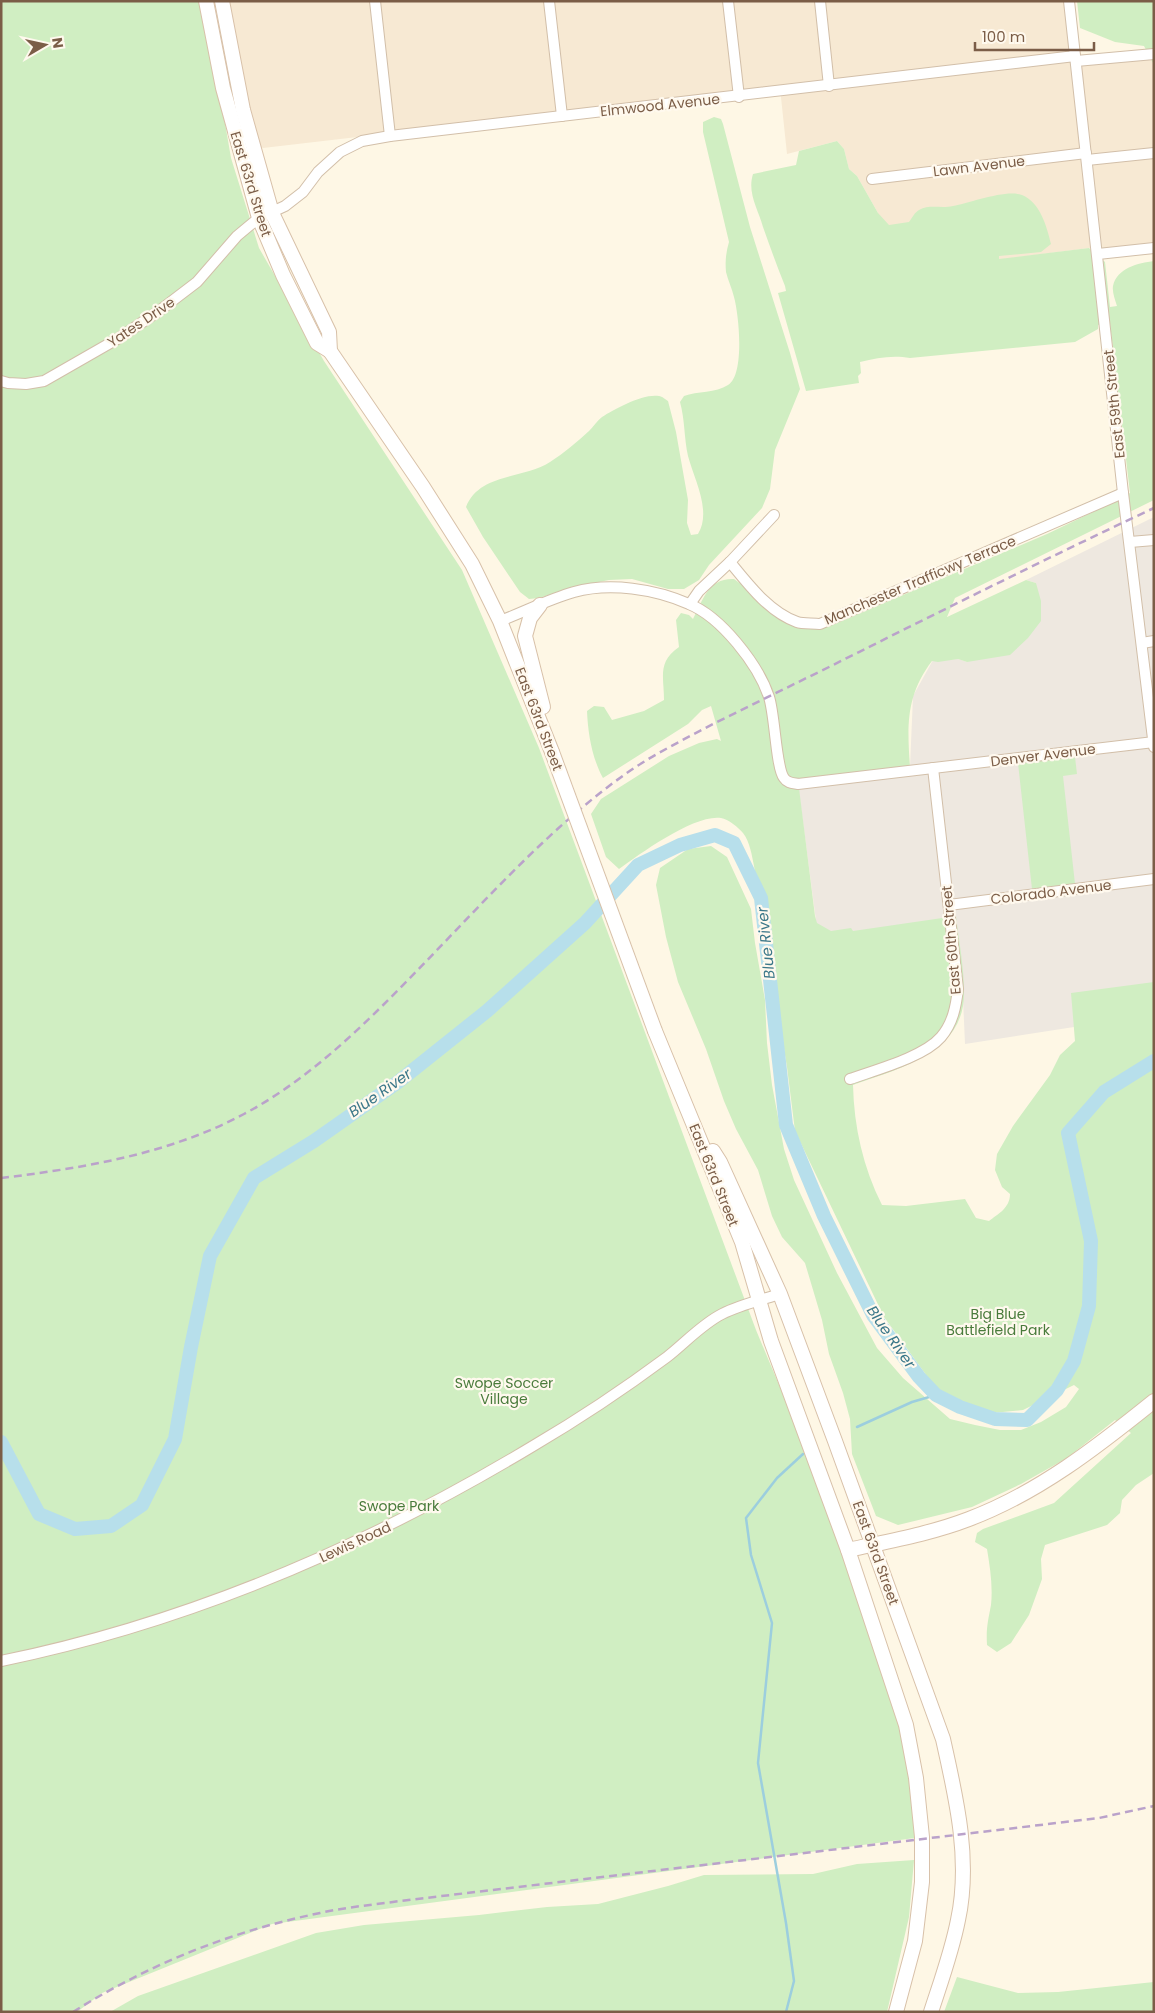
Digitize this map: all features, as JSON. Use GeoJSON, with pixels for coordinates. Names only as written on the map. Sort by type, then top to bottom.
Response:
{"type":"FeatureCollection","features":[{"type":"Feature","properties":{"kind":"main road","name":"East 63rd Street"},"geometry":{"type":"LineString","coordinates":[[206,1],[223,88],[265,216],[329,332],[330,351],[423,487],[472,564],[500,621],[552,752],[655,1031],[736,1226],[771,1341],[848,1550],[906,1725],[917,1787],[922,1837],[922,1882],[915,1941],[896,2012]]}},
{"type":"Feature","properties":{"kind":"main road","name":"East 63rd Street"},"geometry":{"type":"LineString","coordinates":[[222,1],[265,216]]}},
{"type":"Feature","properties":{"kind":"main road"},"geometry":{"type":"LineString","coordinates":[[540,606],[530,618],[525,636],[544,711],[552,752]]}},
{"type":"Feature","properties":{"kind":"main road","name":"East 63rd Street"},"geometry":{"type":"LineString","coordinates":[[690,1116],[720,1162],[780,1294],[873,1545],[942,1739],[954,1787],[960,1832],[963,1879],[959,1918],[951,1951],[931,2012]]}},
{"type":"Feature","properties":{"kind":"main road"},"geometry":{"type":"LineString","coordinates":[[848,1550],[924,1533],[960,1522],[1010,1501],[1078,1460],[1154,1401]]}},
{"type":"Feature","properties":{"kind":"street"},"geometry":{"type":"LineString","coordinates":[[375,1],[390,136]]}},
{"type":"Feature","properties":{"kind":"street"},"geometry":{"type":"LineString","coordinates":[[549,1],[562,116]]}},
{"type":"Feature","properties":{"kind":"street"},"geometry":{"type":"LineString","coordinates":[[728,1],[739,97]]}},
{"type":"Feature","properties":{"kind":"street"},"geometry":{"type":"LineString","coordinates":[[820,1],[829,86]]}},
{"type":"Feature","properties":{"kind":"street","name":"East 59th Street"},"geometry":{"type":"LineString","coordinates":[[1069,1],[1123,493],[1154,747]]}},
{"type":"Feature","properties":{"kind":"street","name":"Elmwood Avenue"},"geometry":{"type":"LineString","coordinates":[[265,216],[303,192],[318,172],[340,152],[362,141],[390,136],[829,86],[1075,59],[1154,54]]}},
{"type":"Feature","properties":{"kind":"street","name":"Lawn Avenue"},"geometry":{"type":"LineString","coordinates":[[872,179],[1086,157],[1154,153]]}},
{"type":"Feature","properties":{"kind":"street","name":"Yates Drive"},"geometry":{"type":"LineString","coordinates":[[1,381],[26,384],[44,381],[119,338],[160,311],[197,282],[237,236],[265,216]]}},
{"type":"Feature","properties":{"kind":"street"},"geometry":{"type":"LineString","coordinates":[[1098,254],[1154,248]]}},
{"type":"Feature","properties":{"kind":"street","name":"Manchester Trafficwy Terrace"},"geometry":{"type":"LineString","coordinates":[[730,562],[749,585],[774,609],[798,622],[820,624],[1123,493]]}},
{"type":"Feature","properties":{"kind":"street"},"geometry":{"type":"LineString","coordinates":[[500,621],[573,592],[608,588],[637,590],[690,604],[699,590],[730,562],[774,515]]}},
{"type":"Feature","properties":{"kind":"street"},"geometry":{"type":"LineString","coordinates":[[1130,542],[1154,540]]}},
{"type":"Feature","properties":{"kind":"street","name":"Denver Avenue"},"geometry":{"type":"LineString","coordinates":[[690,604],[723,628],[734,640],[759,676],[769,696],[775,721],[780,770],[784,779],[789,782],[798,784],[1153,742]]}},
{"type":"Feature","properties":{"kind":"street"},"geometry":{"type":"LineString","coordinates":[[1142,642],[1154,641]]}},
{"type":"Feature","properties":{"kind":"street","name":"East 60th Street"},"geometry":{"type":"LineString","coordinates":[[850,1080],[923,1052],[941,1037],[949,1025],[956,1008],[958,989],[932,768]]}},
{"type":"Feature","properties":{"kind":"street","name":"Colorado Avenue"},"geometry":{"type":"LineString","coordinates":[[949,905],[1154,879]]}},
{"type":"Feature","properties":{"kind":"street","name":"Lewis Road"},"geometry":{"type":"LineString","coordinates":[[1,1661],[138,1626],[233,1594],[333,1553],[380,1531],[472,1483],[615,1394],[670,1355],[714,1318],[731,1310],[780,1294]]}},
{"type":"Feature","properties":{"kind":"shaded area"},"geometry":{"type":"Polygon","coordinates":[[[227,1],[1064,1],[1071,66],[1151,59],[1154,65],[1154,244],[1105,250],[1101,247],[1089,248],[880,275],[878,213],[857,176],[849,169],[844,149],[837,141],[787,154],[780,88],[263,148],[257,145],[227,1]]]}},
{"type":"Feature","properties":{"kind":"shaded area"},"geometry":{"type":"Polygon","coordinates":[[[1154,517],[1154,989],[1074,1027],[965,1044],[963,998],[818,936],[798,784],[910,767],[913,696],[933,660],[958,659],[967,662],[1036,583],[1026,580],[1154,517]]]}},
{"type":"Feature","properties":{"kind":"green space","name":"Swope Park"},"geometry":{"type":"Polygon","coordinates":[[[1,1],[204,1],[231,158],[259,248],[324,361],[462,570],[539,748],[756,1330],[848,1550],[906,1725],[922,1837],[272,1924],[102,1993],[77,2012],[1,2012],[1,1]]]}},
{"type":"Feature","properties":{"kind":"green space"},"geometry":{"type":"Polygon","coordinates":[[[1077,1],[1154,1],[1154,65],[1144,46],[1115,42],[1080,28],[1077,1]]]}},
{"type":"Feature","properties":{"kind":"green space"},"geometry":{"type":"Polygon","coordinates":[[[714,117],[721,119],[723,124],[750,227],[800,389],[775,450],[770,489],[762,508],[709,565],[699,580],[684,589],[668,589],[632,579],[609,580],[529,599],[520,592],[483,537],[466,507],[472,496],[481,488],[491,482],[550,462],[580,439],[602,417],[629,402],[653,396],[660,396],[668,401],[676,432],[688,500],[687,523],[691,535],[698,534],[702,525],[703,505],[688,456],[680,402],[684,396],[723,388],[728,385],[737,370],[739,358],[739,330],[736,306],[726,272],[729,242],[703,132],[703,122],[714,117]]]}},
{"type":"Feature","properties":{"kind":"green space","name":"Big Blue Battlefield Park"},"geometry":{"type":"Polygon","coordinates":[[[837,141],[844,149],[849,169],[857,176],[878,213],[889,225],[909,222],[918,211],[927,207],[949,207],[1007,194],[1022,195],[1034,203],[1038,209],[1045,223],[1051,244],[1041,252],[999,256],[999,259],[1089,248],[1105,262],[1110,307],[1117,306],[1113,286],[1119,275],[1135,265],[1154,261],[1154,500],[955,598],[947,617],[1026,580],[1036,583],[1041,601],[1041,621],[1028,638],[1010,655],[967,662],[958,659],[932,661],[917,686],[910,711],[910,767],[798,780],[817,923],[831,931],[851,928],[853,931],[956,916],[964,992],[961,1013],[954,1030],[942,1044],[926,1055],[890,1072],[853,1085],[855,1116],[861,1146],[875,1191],[882,1205],[906,1206],[965,1199],[976,1218],[989,1221],[1000,1213],[1006,1207],[1010,1194],[1002,1187],[995,1170],[997,1154],[1013,1126],[1050,1075],[1060,1055],[1075,1041],[1071,993],[1154,982],[1154,1473],[1136,1485],[1122,1500],[1120,1513],[1107,1525],[1045,1545],[1041,1559],[1042,1579],[1029,1615],[1011,1643],[997,1652],[987,1645],[987,1629],[992,1598],[991,1577],[987,1549],[975,1542],[977,1533],[983,1529],[1054,1503],[1131,1433],[1115,1420],[1067,1458],[1021,1484],[972,1507],[898,1525],[876,1516],[852,1454],[850,1419],[829,1354],[822,1320],[805,1263],[782,1237],[772,1216],[758,1170],[736,1129],[724,1101],[706,1049],[678,982],[666,937],[656,885],[660,868],[688,849],[711,846],[727,857],[751,909],[765,1000],[767,1043],[772,1085],[784,1149],[794,1180],[837,1273],[877,1348],[903,1378],[950,1419],[975,1425],[1000,1430],[1021,1430],[1041,1422],[1066,1407],[1079,1389],[1074,1385],[1023,1410],[972,1415],[945,1401],[884,1317],[795,1131],[787,1067],[754,866],[750,849],[743,833],[727,820],[710,818],[668,836],[619,869],[606,857],[591,814],[601,799],[669,756],[699,743],[717,739],[721,741],[711,706],[702,710],[688,724],[603,778],[591,746],[587,711],[594,706],[604,707],[612,720],[644,711],[664,700],[663,671],[667,658],[679,647],[676,620],[681,613],[689,615],[693,619],[708,591],[718,582],[734,579],[801,628],[814,629],[830,626],[1047,534],[1130,493],[1110,323],[1098,325],[1098,329],[1075,342],[910,358],[885,357],[860,362],[861,373],[858,376],[859,383],[806,391],[778,293],[786,291],[785,286],[751,188],[753,174],[796,165],[799,151],[837,141]]]}},
{"type":"Feature","properties":{"kind":"green space"},"geometry":{"type":"Polygon","coordinates":[[[1075,757],[1077,774],[1063,776],[1075,884],[1032,889],[1018,763],[1075,757]]]}},
{"type":"Feature","properties":{"kind":"green space"},"geometry":{"type":"Polygon","coordinates":[[[914,1860],[909,1917],[887,2012],[110,2012],[138,1996],[316,1933],[364,1925],[547,1907],[598,1904],[704,1875],[813,1874],[857,1864],[914,1860]]]}},
{"type":"Feature","properties":{"kind":"green space"},"geometry":{"type":"Polygon","coordinates":[[[957,1977],[1018,1993],[1058,1992],[1154,1982],[1154,2012],[944,2012],[957,1977]]]}},
{"type":"Feature","properties":{"kind":"waterway","name":"Blue River"},"geometry":{"type":"LineString","coordinates":[[1,1442],[39,1514],[75,1529],[111,1526],[142,1505],[175,1439],[191,1347],[210,1256],[254,1178],[314,1141],[398,1082],[487,1011],[585,923],[638,865],[680,845],[715,835],[734,843],[761,898],[786,1125],[824,1216],[873,1315],[919,1377],[936,1395],[960,1407],[995,1419],[1027,1420],[1057,1390],[1074,1361],[1089,1306],[1091,1241],[1068,1133],[1104,1092],[1154,1061]]}},
{"type":"Feature","properties":{"kind":"waterway"},"geometry":{"type":"LineString","coordinates":[[857,1427],[912,1402],[936,1395]]}},
{"type":"Feature","properties":{"kind":"waterway"},"geometry":{"type":"LineString","coordinates":[[786,2012],[794,1981],[786,1923],[758,1763],[772,1623],[751,1555],[746,1518],[777,1478],[803,1454]]}},
{"type":"Feature","properties":{"kind":"railway"},"geometry":{"type":"LineString","coordinates":[[1,1178],[95,1164],[156,1149],[215,1128],[267,1101],[310,1071],[350,1036],[388,1000],[538,847],[566,821],[624,775],[668,748],[713,724],[991,586],[1154,508]]}},
{"type":"Feature","properties":{"kind":"railway"},"geometry":{"type":"LineString","coordinates":[[73,2012],[131,1979],[192,1951],[255,1929],[330,1911],[400,1901],[1099,1818],[1154,1806]]}},
{"type":"Feature","properties":{"kind":"park label","name":"Swope Soccer Village"},"geometry":{"type":"Point","coordinates":[504,1392]}}]}
